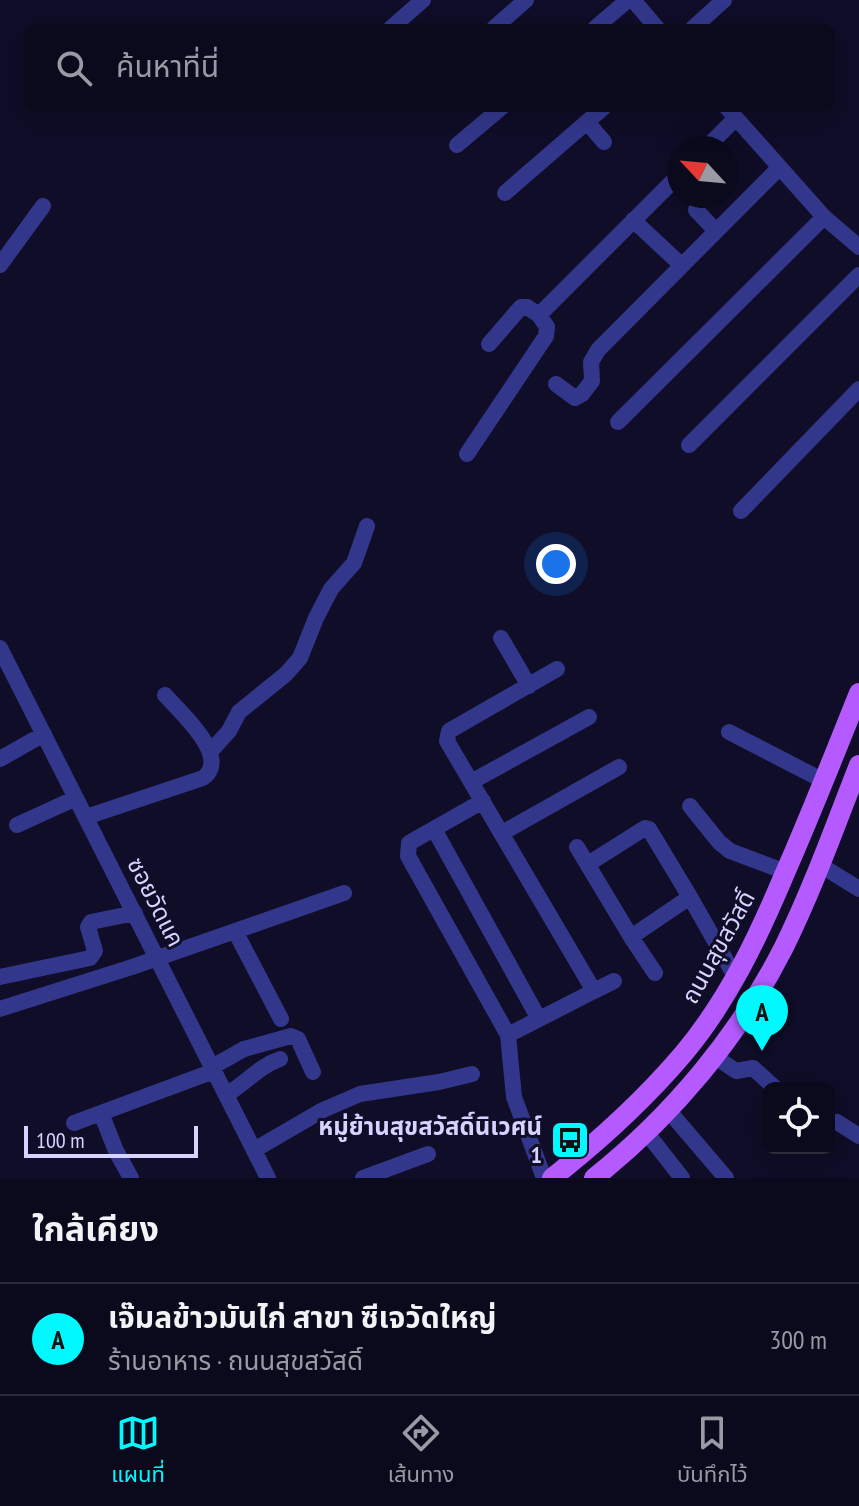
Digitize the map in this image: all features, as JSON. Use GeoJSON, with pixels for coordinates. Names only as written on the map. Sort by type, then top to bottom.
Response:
{"type":"FeatureCollection","features":[{"type":"Feature","properties":{"kind":"main road","name":"ถนนสุขสวัสดิ์"},"geometry":{"type":"LineString","coordinates":[[552,1178],[641,1100],[685,1052],[736,978],[786,872],[859,693]]}},
{"type":"Feature","properties":{"kind":"main road"},"geometry":{"type":"LineString","coordinates":[[594,1178],[668,1110],[714,1056],[764,982],[802,908],[859,765]]}},
{"type":"Feature","properties":{"kind":"street"},"geometry":{"type":"LineString","coordinates":[[396,24],[423,0]]}},
{"type":"Feature","properties":{"kind":"street"},"geometry":{"type":"LineString","coordinates":[[499,24],[526,0]]}},
{"type":"Feature","properties":{"kind":"street"},"geometry":{"type":"LineString","coordinates":[[600,24],[630,0],[653,24]]}},
{"type":"Feature","properties":{"kind":"street"},"geometry":{"type":"LineString","coordinates":[[697,24],[724,0]]}},
{"type":"Feature","properties":{"kind":"street"},"geometry":{"type":"LineString","coordinates":[[457,145],[496,112]]}},
{"type":"Feature","properties":{"kind":"street"},"geometry":{"type":"LineString","coordinates":[[505,193],[598,112]]}},
{"type":"Feature","properties":{"kind":"street"},"geometry":{"type":"LineString","coordinates":[[715,136],[732,113],[824,217],[859,247]]}},
{"type":"Feature","properties":{"kind":"street"},"geometry":{"type":"LineString","coordinates":[[587,122],[604,142]]}},
{"type":"Feature","properties":{"kind":"street"},"geometry":{"type":"LineString","coordinates":[[556,384],[575,398],[582,394],[592,381],[591,362],[598,350],[779,168]]}},
{"type":"Feature","properties":{"kind":"street"},"geometry":{"type":"LineString","coordinates":[[539,315],[667,187]]}},
{"type":"Feature","properties":{"kind":"street"},"geometry":{"type":"LineString","coordinates":[[2,258],[43,206]]}},
{"type":"Feature","properties":{"kind":"street"},"geometry":{"type":"LineString","coordinates":[[696,210],[716,231]]}},
{"type":"Feature","properties":{"kind":"street"},"geometry":{"type":"LineString","coordinates":[[618,422],[824,217]]}},
{"type":"Feature","properties":{"kind":"street"},"geometry":{"type":"LineString","coordinates":[[633,220],[677,261]]}},
{"type":"Feature","properties":{"kind":"street"},"geometry":{"type":"LineString","coordinates":[[689,445],[859,275]]}},
{"type":"Feature","properties":{"kind":"street"},"geometry":{"type":"LineString","coordinates":[[467,454],[546,336],[547,327],[539,315],[527,307],[521,307],[489,344]]}},
{"type":"Feature","properties":{"kind":"street"},"geometry":{"type":"LineString","coordinates":[[741,511],[859,389]]}},
{"type":"Feature","properties":{"kind":"street"},"geometry":{"type":"LineString","coordinates":[[211,751],[229,731],[243,707],[286,674],[300,658],[331,589],[354,563],[367,526]]}},
{"type":"Feature","properties":{"kind":"street"},"geometry":{"type":"LineString","coordinates":[[501,638],[529,686]]}},
{"type":"Feature","properties":{"kind":"street","name":"ซอยวัดแค"},"geometry":{"type":"LineString","coordinates":[[1,651],[268,1178]]}},
{"type":"Feature","properties":{"kind":"street"},"geometry":{"type":"LineString","coordinates":[[557,669],[449,731],[446,736],[594,991]]}},
{"type":"Feature","properties":{"kind":"street"},"geometry":{"type":"LineString","coordinates":[[86,817],[203,778],[213,766],[211,751],[165,695]]}},
{"type":"Feature","properties":{"kind":"street"},"geometry":{"type":"LineString","coordinates":[[471,782],[589,717]]}},
{"type":"Feature","properties":{"kind":"street"},"geometry":{"type":"LineString","coordinates":[[729,732],[824,781]]}},
{"type":"Feature","properties":{"kind":"street"},"geometry":{"type":"LineString","coordinates":[[0,759],[44,734]]}},
{"type":"Feature","properties":{"kind":"street"},"geometry":{"type":"LineString","coordinates":[[502,833],[619,767]]}},
{"type":"Feature","properties":{"kind":"street"},"geometry":{"type":"LineString","coordinates":[[17,825],[76,798]]}},
{"type":"Feature","properties":{"kind":"street"},"geometry":{"type":"LineString","coordinates":[[483,801],[409,843],[408,856],[508,1035],[514,1097],[544,1178]]}},
{"type":"Feature","properties":{"kind":"street"},"geometry":{"type":"LineString","coordinates":[[690,806],[730,851],[786,872]]}},
{"type":"Feature","properties":{"kind":"street"},"geometry":{"type":"LineString","coordinates":[[588,864],[645,828],[649,829],[736,978]]}},
{"type":"Feature","properties":{"kind":"street"},"geometry":{"type":"LineString","coordinates":[[434,829],[539,1019]]}},
{"type":"Feature","properties":{"kind":"street"},"geometry":{"type":"LineString","coordinates":[[577,847],[655,973]]}},
{"type":"Feature","properties":{"kind":"street"},"geometry":{"type":"LineString","coordinates":[[820,865],[859,889]]}},
{"type":"Feature","properties":{"kind":"street"},"geometry":{"type":"LineString","coordinates":[[0,1009],[344,893]]}},
{"type":"Feature","properties":{"kind":"street"},"geometry":{"type":"LineString","coordinates":[[631,937],[690,897]]}},
{"type":"Feature","properties":{"kind":"street"},"geometry":{"type":"LineString","coordinates":[[0,977],[90,958],[95,951],[88,927],[91,922],[135,913]]}},
{"type":"Feature","properties":{"kind":"street"},"geometry":{"type":"LineString","coordinates":[[235,931],[281,1019]]}},
{"type":"Feature","properties":{"kind":"street"},"geometry":{"type":"LineString","coordinates":[[508,1035],[614,981]]}},
{"type":"Feature","properties":{"kind":"street"},"geometry":{"type":"LineString","coordinates":[[74,1123],[213,1069],[244,1049],[291,1036],[298,1039],[313,1072]]}},
{"type":"Feature","properties":{"kind":"street"},"geometry":{"type":"LineString","coordinates":[[714,1056],[736,1071],[753,1068],[768,1082]]}},
{"type":"Feature","properties":{"kind":"street"},"geometry":{"type":"LineString","coordinates":[[226,1095],[268,1063],[280,1059]]}},
{"type":"Feature","properties":{"kind":"street"},"geometry":{"type":"LineString","coordinates":[[254,1150],[323,1110],[360,1094],[472,1074]]}},
{"type":"Feature","properties":{"kind":"street"},"geometry":{"type":"LineString","coordinates":[[668,1110],[726,1178]]}},
{"type":"Feature","properties":{"kind":"street"},"geometry":{"type":"LineString","coordinates":[[101,1113],[131,1178]]}},
{"type":"Feature","properties":{"kind":"street"},"geometry":{"type":"LineString","coordinates":[[837,1122],[859,1136]]}},
{"type":"Feature","properties":{"kind":"street"},"geometry":{"type":"LineString","coordinates":[[646,1132],[682,1178]]}},
{"type":"Feature","properties":{"kind":"street"},"geometry":{"type":"LineString","coordinates":[[363,1178],[428,1154]]}},
{"type":"Feature","properties":{"kind":"place","name":"เจ๊มลข้าวมันไก่ สาขา ซีเจวัดใหญ่"},"geometry":{"type":"Point","coordinates":[762,1051]}},
{"type":"Feature","properties":{"kind":"place","name":"หมู่ย้านสุขสวัสดิ์นิเวศน์ 1"},"geometry":{"type":"Point","coordinates":[570,1140]}}]}
